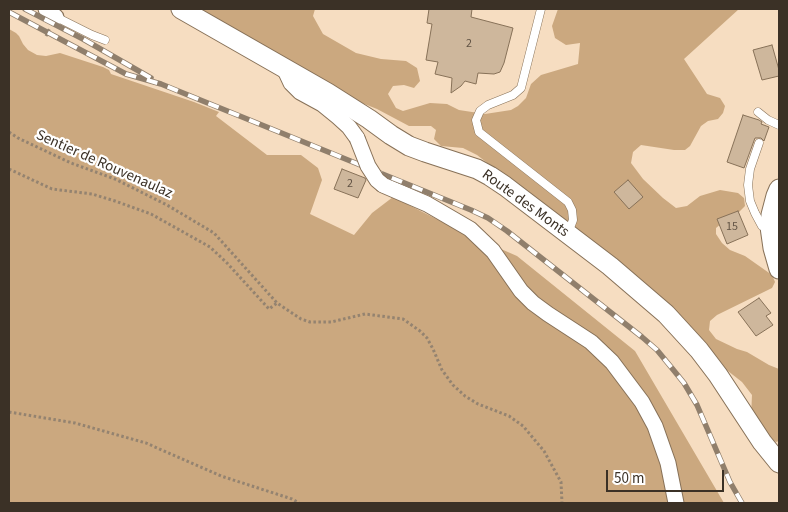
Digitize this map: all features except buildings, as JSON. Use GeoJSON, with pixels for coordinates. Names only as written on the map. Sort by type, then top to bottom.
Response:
{"type":"FeatureCollection","features":[{"type":"Feature","properties":{"kind":"street","name":"Route des Monts"},"geometry":{"type":"LineString","coordinates":[[181,9],[328,93],[409,146],[477,169],[490,176],[610,266],[650,299],[700,350],[762,442],[779,463]]}},
{"type":"Feature","properties":{"kind":"street"},"geometry":{"type":"LineString","coordinates":[[284,68],[291,83],[300,92],[322,104],[349,127],[357,138],[368,166],[377,180],[383,185],[427,204],[470,229],[493,251],[521,291],[548,314],[591,342],[612,362],[642,402],[655,426],[668,463],[676,503]]}},
{"type":"Feature","properties":{"kind":"street"},"geometry":{"type":"LineString","coordinates":[[779,189],[771,215],[770,227],[779,269]]}},
{"type":"Feature","properties":{"kind":"lane"},"geometry":{"type":"LineString","coordinates":[[541,9],[521,88],[514,95],[488,105],[480,111],[476,120],[479,132],[568,202],[572,210],[573,220],[567,234]]}},
{"type":"Feature","properties":{"kind":"lane"},"geometry":{"type":"LineString","coordinates":[[51,13],[105,40]]}},
{"type":"Feature","properties":{"kind":"lane"},"geometry":{"type":"LineString","coordinates":[[758,112],[768,120],[779,125]]}},
{"type":"Feature","properties":{"kind":"lane"},"geometry":{"type":"LineString","coordinates":[[759,143],[750,169],[748,185],[750,202],[762,226],[770,227]]}},
{"type":"Feature","properties":{"kind":"path","name":"Sentier de Rouvenaulaz"},"geometry":{"type":"LineString","coordinates":[[9,132],[71,163],[115,179],[167,205],[214,233],[276,303],[301,319],[310,322],[331,322],[365,314],[403,319],[427,338],[442,370],[452,385],[478,404],[509,416],[523,426],[544,451],[561,482],[562,503]]}},
{"type":"Feature","properties":{"kind":"path"},"geometry":{"type":"LineString","coordinates":[[9,169],[52,189],[92,194],[151,214],[210,247],[269,309],[276,303]]}},
{"type":"Feature","properties":{"kind":"path"},"geometry":{"type":"LineString","coordinates":[[9,412],[76,423],[146,443],[221,476],[299,503]]}},
{"type":"Feature","properties":{"kind":"shaded area"},"geometry":{"type":"Polygon","coordinates":[[[190,9],[315,9],[313,16],[323,34],[356,53],[381,59],[406,61],[417,68],[420,81],[414,88],[404,85],[393,86],[388,94],[396,108],[403,111],[430,103],[447,104],[459,110],[485,114],[511,110],[526,98],[531,84],[541,75],[578,64],[580,43],[566,45],[555,38],[552,26],[558,9],[739,9],[684,59],[707,94],[720,98],[725,106],[723,113],[718,119],[708,121],[701,126],[690,146],[685,150],[641,145],[633,152],[631,163],[643,179],[676,208],[687,206],[700,196],[720,190],[738,193],[744,198],[745,206],[736,215],[728,218],[716,228],[716,234],[730,250],[745,256],[772,275],[775,282],[772,288],[717,315],[710,321],[709,330],[716,339],[747,352],[779,369],[779,441],[776,442],[771,439],[751,417],[752,395],[742,382],[710,357],[477,155],[463,148],[441,146],[434,139],[436,130],[431,126],[409,126],[357,101],[190,9]]]}},
{"type":"Feature","properties":{"kind":"shaded area"},"geometry":{"type":"Polygon","coordinates":[[[9,29],[19,36],[28,50],[37,55],[46,56],[60,53],[103,67],[109,70],[111,74],[219,112],[216,116],[267,155],[301,155],[318,168],[322,180],[310,214],[354,235],[372,213],[393,197],[462,232],[517,256],[635,351],[724,503],[9,503],[9,29]]]}},
{"type":"Feature","properties":{"kind":"railway"},"geometry":{"type":"LineString","coordinates":[[25,9],[83,39],[151,78]]}},
{"type":"Feature","properties":{"kind":"railway"},"geometry":{"type":"LineString","coordinates":[[9,12],[126,74],[161,84],[488,218],[657,350],[684,383],[697,405],[730,482],[742,503]]}}]}
